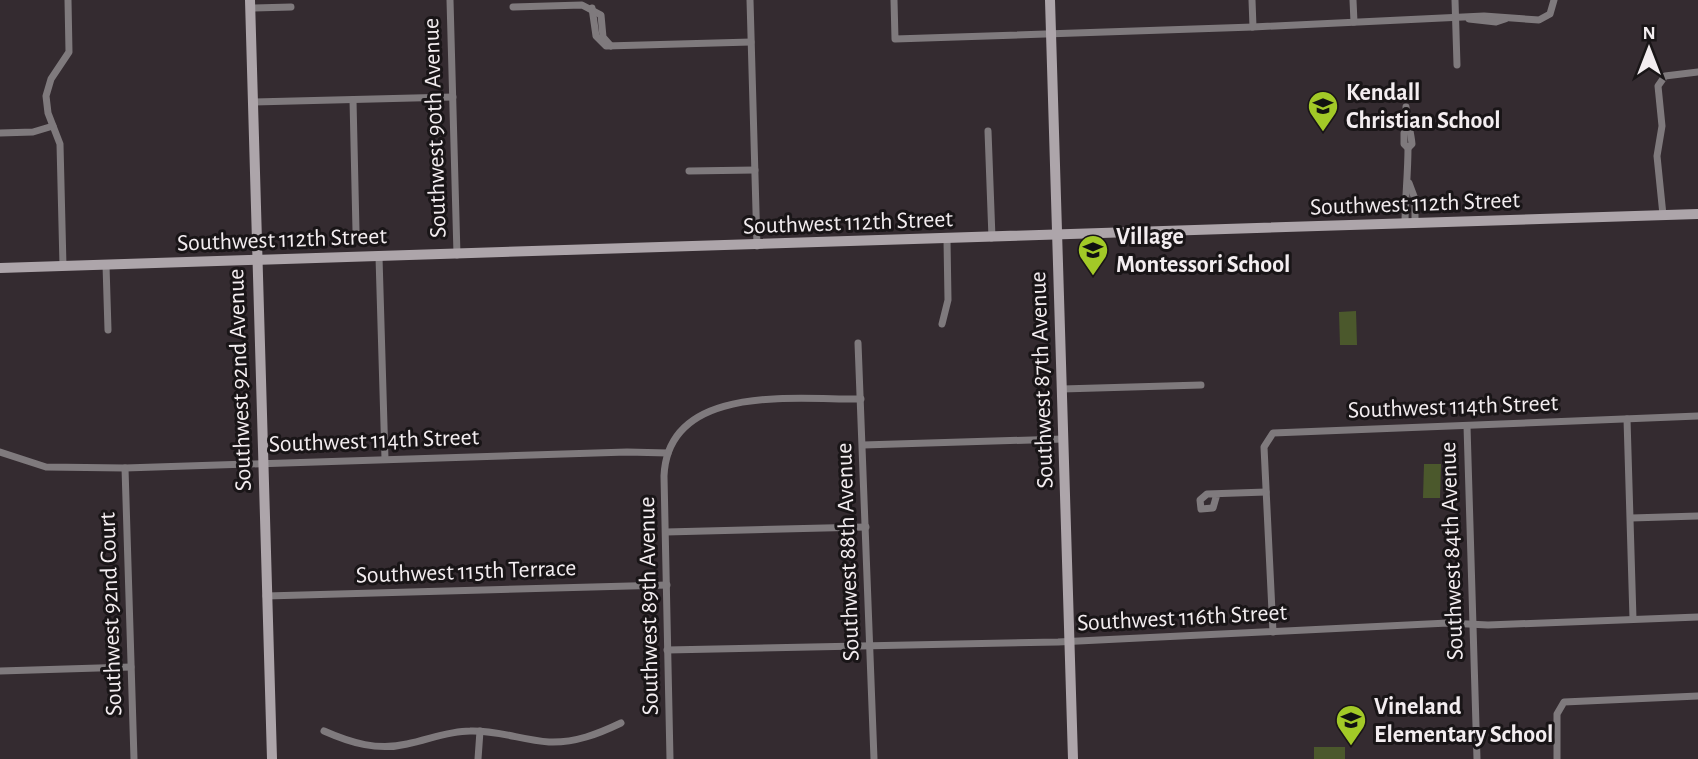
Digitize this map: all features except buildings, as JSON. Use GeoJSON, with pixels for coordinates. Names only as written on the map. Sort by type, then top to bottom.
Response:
{"type":"FeatureCollection","features":[{"type":"Feature","properties":{"kind":"main road","name":"Southwest 87th Avenue"},"geometry":{"type":"LineString","coordinates":[[1050,0],[1073,759]]}},
{"type":"Feature","properties":{"kind":"main road","name":"Southwest 92nd Avenue"},"geometry":{"type":"LineString","coordinates":[[250,4],[272,759]]}},
{"type":"Feature","properties":{"kind":"main road","name":"Southwest 112th Street"},"geometry":{"type":"LineString","coordinates":[[0,268],[947,240],[1698,214]]}},
{"type":"Feature","properties":{"kind":"street"},"geometry":{"type":"LineString","coordinates":[[63,266],[60,144],[46,96],[51,79],[69,52],[68,0]]}},
{"type":"Feature","properties":{"kind":"street","name":"Southwest 90th Avenue"},"geometry":{"type":"LineString","coordinates":[[450,0],[457,255]]}},
{"type":"Feature","properties":{"kind":"street"},"geometry":{"type":"LineString","coordinates":[[750,0],[757,246]]}},
{"type":"Feature","properties":{"kind":"street"},"geometry":{"type":"LineString","coordinates":[[894,0],[895,39],[1484,16],[1539,20],[1550,14],[1554,0]]}},
{"type":"Feature","properties":{"kind":"street"},"geometry":{"type":"LineString","coordinates":[[1252,0],[1253,27]]}},
{"type":"Feature","properties":{"kind":"street"},"geometry":{"type":"LineString","coordinates":[[1353,0],[1354,22]]}},
{"type":"Feature","properties":{"kind":"street"},"geometry":{"type":"LineString","coordinates":[[1455,0],[1457,65]]}},
{"type":"Feature","properties":{"kind":"street"},"geometry":{"type":"LineString","coordinates":[[250,4],[291,7]]}},
{"type":"Feature","properties":{"kind":"street"},"geometry":{"type":"LineString","coordinates":[[513,7],[592,8],[596,36],[603,45],[612,47],[751,42]]}},
{"type":"Feature","properties":{"kind":"street"},"geometry":{"type":"LineString","coordinates":[[1663,215],[1657,156],[1662,126],[1657,99],[1660,80],[1668,75],[1698,72]]}},
{"type":"Feature","properties":{"kind":"street"},"geometry":{"type":"LineString","coordinates":[[253,102],[453,97]]}},
{"type":"Feature","properties":{"kind":"street"},"geometry":{"type":"LineString","coordinates":[[353,100],[356,232]]}},
{"type":"Feature","properties":{"kind":"street"},"geometry":{"type":"LineString","coordinates":[[1406,107],[1412,144],[1408,148],[1408,182],[1415,199],[1410,224]]}},
{"type":"Feature","properties":{"kind":"street"},"geometry":{"type":"LineString","coordinates":[[0,133],[33,132],[53,126]]}},
{"type":"Feature","properties":{"kind":"street"},"geometry":{"type":"LineString","coordinates":[[988,131],[992,238]]}},
{"type":"Feature","properties":{"kind":"street"},"geometry":{"type":"LineString","coordinates":[[689,171],[755,170]]}},
{"type":"Feature","properties":{"kind":"street"},"geometry":{"type":"LineString","coordinates":[[942,324],[948,300],[947,240]]}},
{"type":"Feature","properties":{"kind":"street"},"geometry":{"type":"LineString","coordinates":[[379,257],[385,459]]}},
{"type":"Feature","properties":{"kind":"street"},"geometry":{"type":"LineString","coordinates":[[106,265],[108,330]]}},
{"type":"Feature","properties":{"kind":"street","name":"Southwest 88th Avenue"},"geometry":{"type":"LineString","coordinates":[[858,343],[874,759]]}},
{"type":"Feature","properties":{"kind":"street"},"geometry":{"type":"LineString","coordinates":[[1062,389],[1201,385]]}},
{"type":"Feature","properties":{"kind":"street"},"geometry":{"type":"LineString","coordinates":[[668,453],[694,420],[724,404],[861,399]]}},
{"type":"Feature","properties":{"kind":"street","name":"Southwest 114th Street"},"geometry":{"type":"LineString","coordinates":[[1273,632],[1264,443],[1276,432],[1698,416]]}},
{"type":"Feature","properties":{"kind":"street"},"geometry":{"type":"LineString","coordinates":[[1627,419],[1633,619]]}},
{"type":"Feature","properties":{"kind":"street","name":"Southwest 84th Avenue"},"geometry":{"type":"LineString","coordinates":[[1467,426],[1476,759]]}},
{"type":"Feature","properties":{"kind":"street"},"geometry":{"type":"LineString","coordinates":[[863,445],[1063,439]]}},
{"type":"Feature","properties":{"kind":"street","name":"Southwest 114th Street"},"geometry":{"type":"LineString","coordinates":[[0,452],[46,467],[125,468],[262,462],[668,453]]}},
{"type":"Feature","properties":{"kind":"street","name":"Southwest 89th Avenue"},"geometry":{"type":"LineString","coordinates":[[668,453],[664,471],[670,759]]}},
{"type":"Feature","properties":{"kind":"street","name":"Southwest 92nd Court"},"geometry":{"type":"LineString","coordinates":[[125,468],[134,759]]}},
{"type":"Feature","properties":{"kind":"street"},"geometry":{"type":"LineString","coordinates":[[1217,494],[1266,492]]}},
{"type":"Feature","properties":{"kind":"street"},"geometry":{"type":"LineString","coordinates":[[1630,518],[1698,516]]}},
{"type":"Feature","properties":{"kind":"street"},"geometry":{"type":"LineString","coordinates":[[666,532],[866,527]]}},
{"type":"Feature","properties":{"kind":"street","name":"Southwest 115th Terrace"},"geometry":{"type":"LineString","coordinates":[[266,596],[667,585]]}},
{"type":"Feature","properties":{"kind":"street","name":"Southwest 116th Street"},"geometry":{"type":"LineString","coordinates":[[667,650],[1069,641],[1698,617]]}},
{"type":"Feature","properties":{"kind":"street"},"geometry":{"type":"LineString","coordinates":[[0,671],[131,667]]}},
{"type":"Feature","properties":{"kind":"street"},"geometry":{"type":"LineString","coordinates":[[1557,759],[1556,719],[1560,705],[1571,701],[1698,696]]}},
{"type":"Feature","properties":{"kind":"street"},"geometry":{"type":"LineString","coordinates":[[324,732],[358,744],[380,747],[480,731],[557,742],[593,735],[621,723]]}},
{"type":"Feature","properties":{"kind":"street"},"geometry":{"type":"LineString","coordinates":[[478,759],[480,731]]}},
{"type":"Feature","properties":{"kind":"green space"},"geometry":{"type":"Polygon","coordinates":[[[1356,311],[1357,345],[1340,345],[1339,312],[1356,311]]]}},
{"type":"Feature","properties":{"kind":"green space"},"geometry":{"type":"Polygon","coordinates":[[[1424,464],[1441,464],[1440,498],[1423,498],[1424,464]]]}},
{"type":"Feature","properties":{"kind":"green space"},"geometry":{"type":"Polygon","coordinates":[[[1314,747],[1345,747],[1345,759],[1314,759],[1314,747]]]}},
{"type":"Feature","properties":{"kind":"place","name":"Kendall Christian School"},"geometry":{"type":"Point","coordinates":[1323,133]}},
{"type":"Feature","properties":{"kind":"place","name":"Village Montessori School"},"geometry":{"type":"Point","coordinates":[1093,277]}},
{"type":"Feature","properties":{"kind":"place","name":"Vineland Elementary School"},"geometry":{"type":"Point","coordinates":[1351,747]}}]}
